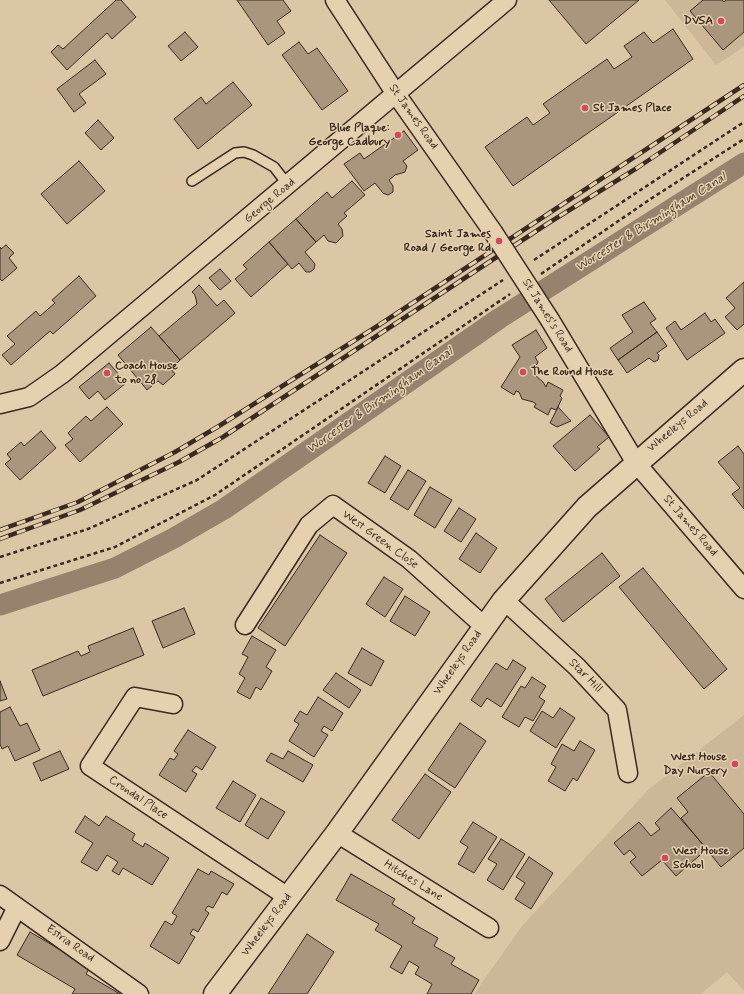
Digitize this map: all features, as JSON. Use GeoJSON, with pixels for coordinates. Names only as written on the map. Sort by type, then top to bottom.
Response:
{"type":"FeatureCollection","features":[{"type":"Feature","properties":{"kind":"street","name":"St James Road"},"geometry":{"type":"LineString","coordinates":[[335,0],[396,94],[493,232]]}},
{"type":"Feature","properties":{"kind":"street","name":"George Road"},"geometry":{"type":"LineString","coordinates":[[0,404],[29,397],[62,374],[507,0]]}},
{"type":"Feature","properties":{"kind":"street","name":"St James's Road"},"geometry":{"type":"LineString","coordinates":[[493,232],[550,320],[636,462]]}},
{"type":"Feature","properties":{"kind":"street","name":"Wheeleys Road"},"geometry":{"type":"LineString","coordinates":[[215,994],[337,833],[504,600],[587,507],[636,462],[744,370]]}},
{"type":"Feature","properties":{"kind":"street","name":"St James Road"},"geometry":{"type":"LineString","coordinates":[[636,462],[744,589]]}},
{"type":"Feature","properties":{"kind":"street","name":"West Green Close"},"geometry":{"type":"LineString","coordinates":[[245,625],[309,525],[333,505],[409,559],[484,626]]}},
{"type":"Feature","properties":{"kind":"street","name":"Star Hill"},"geometry":{"type":"LineString","coordinates":[[504,600],[577,668],[617,710],[628,773]]}},
{"type":"Feature","properties":{"kind":"street","name":"Crondal Place"},"geometry":{"type":"LineString","coordinates":[[173,704],[135,697],[90,766],[288,897]]}},
{"type":"Feature","properties":{"kind":"street","name":"Hitches Lane"},"geometry":{"type":"LineString","coordinates":[[337,833],[489,928]]}},
{"type":"Feature","properties":{"kind":"street","name":"Estria Road"},"geometry":{"type":"LineString","coordinates":[[0,895],[139,994]]}},
{"type":"Feature","properties":{"kind":"street"},"geometry":{"type":"LineString","coordinates":[[0,940],[17,907]]}},
{"type":"Feature","properties":{"kind":"lane"},"geometry":{"type":"LineString","coordinates":[[192,181],[235,153],[244,152],[253,155],[274,167],[288,185]]}},
{"type":"Feature","properties":{"kind":"path"},"geometry":{"type":"LineString","coordinates":[[527,264],[744,122]]}},
{"type":"Feature","properties":{"kind":"path"},"geometry":{"type":"LineString","coordinates":[[535,278],[652,198],[744,139]]}},
{"type":"Feature","properties":{"kind":"path"},"geometry":{"type":"LineString","coordinates":[[0,557],[88,529],[198,480],[508,277]]}},
{"type":"Feature","properties":{"kind":"path"},"geometry":{"type":"LineString","coordinates":[[0,583],[115,547],[214,495],[515,291]]}},
{"type":"Feature","properties":{"kind":"shaded area"},"geometry":{"type":"Polygon","coordinates":[[[665,0],[744,0],[744,47],[716,65],[665,0]]]}},
{"type":"Feature","properties":{"kind":"shaded area","name":"West House School"},"geometry":{"type":"Polygon","coordinates":[[[744,715],[744,991],[727,972],[701,994],[474,994],[522,926],[649,789],[744,715]]]}},
{"type":"Feature","properties":{"kind":"building"},"geometry":{"type":"Polygon","coordinates":[[[116,0],[121,0],[136,17],[112,39],[107,33],[67,70],[51,52],[58,45],[63,49],[116,0]]]}},
{"type":"Feature","properties":{"kind":"building"},"geometry":{"type":"Polygon","coordinates":[[[237,0],[283,0],[291,11],[277,21],[285,33],[268,45],[237,0]]]}},
{"type":"Feature","properties":{"kind":"building"},"geometry":{"type":"Polygon","coordinates":[[[549,0],[639,0],[586,44],[549,0]]]}},
{"type":"Feature","properties":{"kind":"building","name":"DVSA"},"geometry":{"type":"Polygon","coordinates":[[[703,0],[722,0],[724,2],[726,0],[744,0],[744,32],[723,50],[690,11],[703,0]]]}},
{"type":"Feature","properties":{"kind":"building","name":"St James Place"},"geometry":{"type":"Polygon","coordinates":[[[673,29],[693,59],[513,186],[485,147],[527,117],[533,125],[550,113],[543,104],[607,59],[614,69],[632,57],[624,46],[644,32],[653,43],[673,29]]]}},
{"type":"Feature","properties":{"kind":"building"},"geometry":{"type":"Polygon","coordinates":[[[185,32],[198,47],[181,61],[168,46],[185,32]]]}},
{"type":"Feature","properties":{"kind":"building"},"geometry":{"type":"Polygon","coordinates":[[[299,42],[308,54],[317,48],[348,91],[322,110],[282,55],[299,42]]]}},
{"type":"Feature","properties":{"kind":"building"},"geometry":{"type":"Polygon","coordinates":[[[95,60],[106,74],[79,94],[86,103],[74,112],[57,89],[95,60]]]}},
{"type":"Feature","properties":{"kind":"building"},"geometry":{"type":"Polygon","coordinates":[[[233,82],[252,105],[198,149],[174,119],[201,97],[206,104],[233,82]]]}},
{"type":"Feature","properties":{"kind":"building"},"geometry":{"type":"Polygon","coordinates":[[[98,120],[114,138],[101,150],[85,133],[98,120]]]}},
{"type":"Feature","properties":{"kind":"building"},"geometry":{"type":"Polygon","coordinates":[[[404,131],[418,150],[403,161],[407,166],[405,172],[395,175],[389,180],[393,186],[393,192],[388,195],[383,193],[375,183],[364,191],[344,164],[360,153],[364,159],[404,131]]]}},
{"type":"Feature","properties":{"kind":"building"},"geometry":{"type":"Polygon","coordinates":[[[79,161],[105,191],[67,224],[41,194],[79,161]]]}},
{"type":"Feature","properties":{"kind":"building"},"geometry":{"type":"Polygon","coordinates":[[[352,181],[365,195],[344,213],[347,216],[338,224],[342,229],[343,236],[336,243],[328,241],[324,235],[316,242],[296,219],[327,192],[332,198],[352,181]]]}},
{"type":"Feature","properties":{"kind":"building"},"geometry":{"type":"Polygon","coordinates":[[[296,219],[316,242],[305,252],[315,264],[314,269],[310,272],[306,272],[299,263],[292,269],[269,242],[296,219]]]}},
{"type":"Feature","properties":{"kind":"building"},"geometry":{"type":"Polygon","coordinates":[[[269,242],[288,264],[251,297],[235,279],[247,269],[243,265],[269,242]]]}},
{"type":"Feature","properties":{"kind":"building"},"geometry":{"type":"Polygon","coordinates":[[[6,245],[14,253],[9,258],[17,268],[2,281],[0,279],[0,247],[1,249],[6,245]]]}},
{"type":"Feature","properties":{"kind":"building"},"geometry":{"type":"Polygon","coordinates":[[[220,269],[231,281],[220,290],[209,278],[220,269]]]}},
{"type":"Feature","properties":{"kind":"building"},"geometry":{"type":"Polygon","coordinates":[[[79,276],[96,296],[53,334],[50,331],[11,365],[2,355],[15,344],[7,336],[36,311],[40,316],[55,303],[52,300],[79,276]]]}},
{"type":"Feature","properties":{"kind":"building"},"geometry":{"type":"Polygon","coordinates":[[[744,282],[744,324],[737,330],[725,317],[735,308],[726,298],[744,282]]]}},
{"type":"Feature","properties":{"kind":"building"},"geometry":{"type":"Polygon","coordinates":[[[199,285],[217,306],[224,300],[235,313],[180,360],[159,336],[197,304],[195,295],[192,292],[199,285]]]}},
{"type":"Feature","properties":{"kind":"building"},"geometry":{"type":"Polygon","coordinates":[[[644,302],[656,319],[650,323],[657,332],[618,360],[610,348],[633,332],[622,315],[644,302]]]}},
{"type":"Feature","properties":{"kind":"building"},"geometry":{"type":"Polygon","coordinates":[[[705,313],[711,322],[715,319],[725,333],[687,360],[666,328],[675,321],[681,330],[705,313]]]}},
{"type":"Feature","properties":{"kind":"building"},"geometry":{"type":"Polygon","coordinates":[[[151,327],[180,360],[171,369],[175,374],[163,385],[158,381],[147,390],[118,355],[151,327]]]}},
{"type":"Feature","properties":{"kind":"building","name":"The Round House"},"geometry":{"type":"Polygon","coordinates":[[[536,330],[547,348],[535,357],[538,362],[534,370],[536,373],[535,375],[546,387],[548,382],[563,390],[560,396],[562,398],[558,407],[556,410],[551,408],[548,415],[534,407],[536,404],[533,402],[522,399],[519,392],[516,391],[514,395],[501,387],[520,357],[512,345],[536,330]]]}},
{"type":"Feature","properties":{"kind":"building"},"geometry":{"type":"Polygon","coordinates":[[[657,332],[667,346],[657,353],[659,355],[658,360],[654,362],[649,358],[627,373],[618,360],[657,332]]]}},
{"type":"Feature","properties":{"kind":"building","name":"Coach House to no 28"},"geometry":{"type":"Polygon","coordinates":[[[109,363],[126,383],[105,400],[98,391],[89,399],[79,387],[109,363]]]}},
{"type":"Feature","properties":{"kind":"building"},"geometry":{"type":"Polygon","coordinates":[[[107,407],[123,424],[80,462],[65,445],[73,439],[68,433],[86,416],[91,421],[107,407]]]}},
{"type":"Feature","properties":{"kind":"building"},"geometry":{"type":"Polygon","coordinates":[[[558,407],[571,421],[557,427],[550,423],[558,407]]]}},
{"type":"Feature","properties":{"kind":"building"},"geometry":{"type":"Polygon","coordinates":[[[590,415],[609,437],[597,447],[600,449],[575,471],[553,446],[590,415]]]}},
{"type":"Feature","properties":{"kind":"building"},"geometry":{"type":"Polygon","coordinates":[[[41,431],[56,448],[20,480],[5,464],[11,459],[7,454],[21,442],[24,446],[41,431]]]}},
{"type":"Feature","properties":{"kind":"building"},"geometry":{"type":"Polygon","coordinates":[[[738,446],[744,454],[744,509],[732,494],[740,488],[718,462],[738,446]]]}},
{"type":"Feature","properties":{"kind":"building"},"geometry":{"type":"Polygon","coordinates":[[[385,456],[401,466],[385,493],[368,483],[385,456]]]}},
{"type":"Feature","properties":{"kind":"building"},"geometry":{"type":"Polygon","coordinates":[[[408,470],[426,481],[408,510],[390,499],[408,470]]]}},
{"type":"Feature","properties":{"kind":"building"},"geometry":{"type":"Polygon","coordinates":[[[430,487],[452,500],[435,528],[414,515],[430,487]]]}},
{"type":"Feature","properties":{"kind":"building"},"geometry":{"type":"Polygon","coordinates":[[[459,508],[476,519],[461,542],[444,531],[459,508]]]}},
{"type":"Feature","properties":{"kind":"building"},"geometry":{"type":"Polygon","coordinates":[[[476,533],[497,548],[480,573],[459,559],[476,533]]]}},
{"type":"Feature","properties":{"kind":"building"},"geometry":{"type":"Polygon","coordinates":[[[320,535],[347,553],[285,646],[258,628],[320,535]]]}},
{"type":"Feature","properties":{"kind":"building"},"geometry":{"type":"Polygon","coordinates":[[[602,553],[620,576],[563,622],[545,599],[602,553]]]}},
{"type":"Feature","properties":{"kind":"building"},"geometry":{"type":"Polygon","coordinates":[[[643,568],[727,669],[704,689],[619,587],[643,568]]]}},
{"type":"Feature","properties":{"kind":"building"},"geometry":{"type":"Polygon","coordinates":[[[384,577],[403,589],[385,617],[366,604],[384,577]]]}},
{"type":"Feature","properties":{"kind":"building"},"geometry":{"type":"Polygon","coordinates":[[[405,596],[430,612],[415,636],[390,621],[405,596]]]}},
{"type":"Feature","properties":{"kind":"building"},"geometry":{"type":"Polygon","coordinates":[[[184,608],[195,634],[163,648],[152,621],[184,608]]]}},
{"type":"Feature","properties":{"kind":"building"},"geometry":{"type":"Polygon","coordinates":[[[133,628],[144,655],[43,696],[32,670],[78,651],[81,656],[90,652],[88,646],[133,628]]]}},
{"type":"Feature","properties":{"kind":"building"},"geometry":{"type":"Polygon","coordinates":[[[252,636],[276,650],[266,667],[272,671],[261,690],[256,687],[250,699],[237,692],[245,678],[239,674],[248,657],[242,654],[252,636]]]}},
{"type":"Feature","properties":{"kind":"building"},"geometry":{"type":"Polygon","coordinates":[[[362,648],[384,661],[371,686],[348,673],[362,648]]]}},
{"type":"Feature","properties":{"kind":"building"},"geometry":{"type":"Polygon","coordinates":[[[513,660],[526,668],[501,707],[487,698],[481,707],[471,700],[496,663],[507,670],[513,660]]]}},
{"type":"Feature","properties":{"kind":"building"},"geometry":{"type":"Polygon","coordinates":[[[336,673],[361,690],[349,708],[323,690],[336,673]]]}},
{"type":"Feature","properties":{"kind":"building"},"geometry":{"type":"Polygon","coordinates":[[[532,677],[546,686],[539,697],[545,701],[533,721],[525,717],[519,727],[502,717],[521,686],[525,688],[532,677]]]}},
{"type":"Feature","properties":{"kind":"building"},"geometry":{"type":"Polygon","coordinates":[[[0,681],[7,699],[0,701],[0,681]]]}},
{"type":"Feature","properties":{"kind":"building"},"geometry":{"type":"Polygon","coordinates":[[[318,697],[343,713],[332,731],[324,726],[321,731],[328,735],[314,757],[289,741],[299,724],[294,721],[300,711],[307,715],[318,697]]]}},
{"type":"Feature","properties":{"kind":"building"},"geometry":{"type":"Polygon","coordinates":[[[10,707],[20,726],[27,723],[40,750],[15,761],[8,746],[2,749],[0,744],[0,712],[10,707]]]}},
{"type":"Feature","properties":{"kind":"building"},"geometry":{"type":"Polygon","coordinates":[[[560,708],[575,718],[556,748],[530,731],[542,711],[553,718],[560,708]]]}},
{"type":"Feature","properties":{"kind":"building"},"geometry":{"type":"Polygon","coordinates":[[[460,723],[486,741],[455,788],[428,770],[460,723]]]}},
{"type":"Feature","properties":{"kind":"building"},"geometry":{"type":"Polygon","coordinates":[[[188,730],[216,747],[202,770],[196,766],[192,771],[197,774],[186,792],[159,775],[170,758],[174,760],[178,754],[174,751],[188,730]]]}},
{"type":"Feature","properties":{"kind":"building"},"geometry":{"type":"Polygon","coordinates":[[[580,741],[595,750],[577,781],[573,778],[565,791],[548,781],[556,767],[551,764],[562,744],[574,751],[580,741]]]}},
{"type":"Feature","properties":{"kind":"building"},"geometry":{"type":"Polygon","coordinates":[[[60,751],[69,769],[41,781],[33,763],[60,751]]]}},
{"type":"Feature","properties":{"kind":"building"},"geometry":{"type":"Polygon","coordinates":[[[288,751],[313,765],[303,782],[266,761],[271,753],[283,759],[288,751]]]}},
{"type":"Feature","properties":{"kind":"building"},"geometry":{"type":"Polygon","coordinates":[[[709,772],[744,814],[744,848],[721,867],[681,818],[688,812],[677,798],[709,772]]]}},
{"type":"Feature","properties":{"kind":"building"},"geometry":{"type":"Polygon","coordinates":[[[425,774],[451,792],[419,839],[392,820],[425,774]]]}},
{"type":"Feature","properties":{"kind":"building"},"geometry":{"type":"Polygon","coordinates":[[[233,781],[256,795],[240,822],[216,808],[233,781]]]}},
{"type":"Feature","properties":{"kind":"building"},"geometry":{"type":"Polygon","coordinates":[[[261,798],[285,812],[268,839],[245,825],[261,798]]]}},
{"type":"Feature","properties":{"kind":"building"},"geometry":{"type":"Polygon","coordinates":[[[671,808],[707,849],[676,876],[662,860],[642,876],[630,862],[636,857],[630,850],[624,855],[614,843],[639,822],[651,836],[660,829],[655,823],[671,808]]]}},
{"type":"Feature","properties":{"kind":"building"},"geometry":{"type":"Polygon","coordinates":[[[85,816],[99,826],[106,816],[135,834],[132,840],[143,847],[145,843],[169,858],[152,885],[123,868],[119,875],[112,871],[118,862],[107,855],[97,871],[81,862],[93,843],[75,832],[85,816]]]}},
{"type":"Feature","properties":{"kind":"building"},"geometry":{"type":"Polygon","coordinates":[[[473,822],[497,837],[474,873],[458,864],[468,847],[460,842],[473,822]]]}},
{"type":"Feature","properties":{"kind":"building"},"geometry":{"type":"Polygon","coordinates":[[[501,839],[525,854],[503,890],[487,880],[497,864],[488,859],[501,839]]]}},
{"type":"Feature","properties":{"kind":"building"},"geometry":{"type":"Polygon","coordinates":[[[529,857],[553,873],[531,909],[515,899],[525,883],[516,877],[529,857]]]}},
{"type":"Feature","properties":{"kind":"building"},"geometry":{"type":"Polygon","coordinates":[[[198,869],[209,875],[211,871],[234,884],[227,895],[222,892],[213,908],[208,906],[205,910],[209,913],[198,932],[193,929],[190,934],[195,937],[179,964],[150,946],[165,921],[172,925],[177,916],[172,913],[198,869]]]}},
{"type":"Feature","properties":{"kind":"building"},"geometry":{"type":"Polygon","coordinates":[[[351,874],[395,899],[392,904],[415,918],[412,923],[438,938],[434,946],[455,958],[451,964],[479,980],[471,994],[427,994],[432,984],[415,974],[419,967],[409,961],[402,974],[390,967],[402,946],[375,930],[379,924],[336,900],[351,874]]]}},
{"type":"Feature","properties":{"kind":"building"},"geometry":{"type":"Polygon","coordinates":[[[30,932],[90,967],[86,974],[120,994],[72,994],[75,989],[17,955],[30,932]]]}},
{"type":"Feature","properties":{"kind":"building"},"geometry":{"type":"Polygon","coordinates":[[[307,934],[334,952],[307,994],[268,994],[307,934]]]}},
{"type":"Feature","properties":{"kind":"waterway","name":"Worcester & Birmingham Canal"},"geometry":{"type":"LineString","coordinates":[[0,605],[115,568],[174,538],[224,509],[500,318],[744,163]]}},
{"type":"Feature","properties":{"kind":"railway"},"geometry":{"type":"LineString","coordinates":[[0,530],[78,502],[175,452],[219,426],[379,325],[744,85]]}},
{"type":"Feature","properties":{"kind":"railway"},"geometry":{"type":"LineString","coordinates":[[0,539],[80,510],[179,462],[223,437],[547,224],[637,168],[744,96]]}},
{"type":"Feature","properties":{"kind":"place","name":"DVSA"},"geometry":{"type":"Point","coordinates":[721,21]}},
{"type":"Feature","properties":{"kind":"place","name":"St James Place"},"geometry":{"type":"Point","coordinates":[585,108]}},
{"type":"Feature","properties":{"kind":"place","name":"Blue Plaque: George Cadbury"},"geometry":{"type":"Point","coordinates":[398,135]}},
{"type":"Feature","properties":{"kind":"place","name":"Saint James Road / George Rd"},"geometry":{"type":"Point","coordinates":[499,241]}},
{"type":"Feature","properties":{"kind":"place","name":"The Round House"},"geometry":{"type":"Point","coordinates":[523,372]}},
{"type":"Feature","properties":{"kind":"place","name":"Coach House to no 28"},"geometry":{"type":"Point","coordinates":[107,373]}},
{"type":"Feature","properties":{"kind":"place","name":"West House Day Nursery"},"geometry":{"type":"Point","coordinates":[735,764]}},
{"type":"Feature","properties":{"kind":"place","name":"West House School"},"geometry":{"type":"Point","coordinates":[665,858]}}]}
